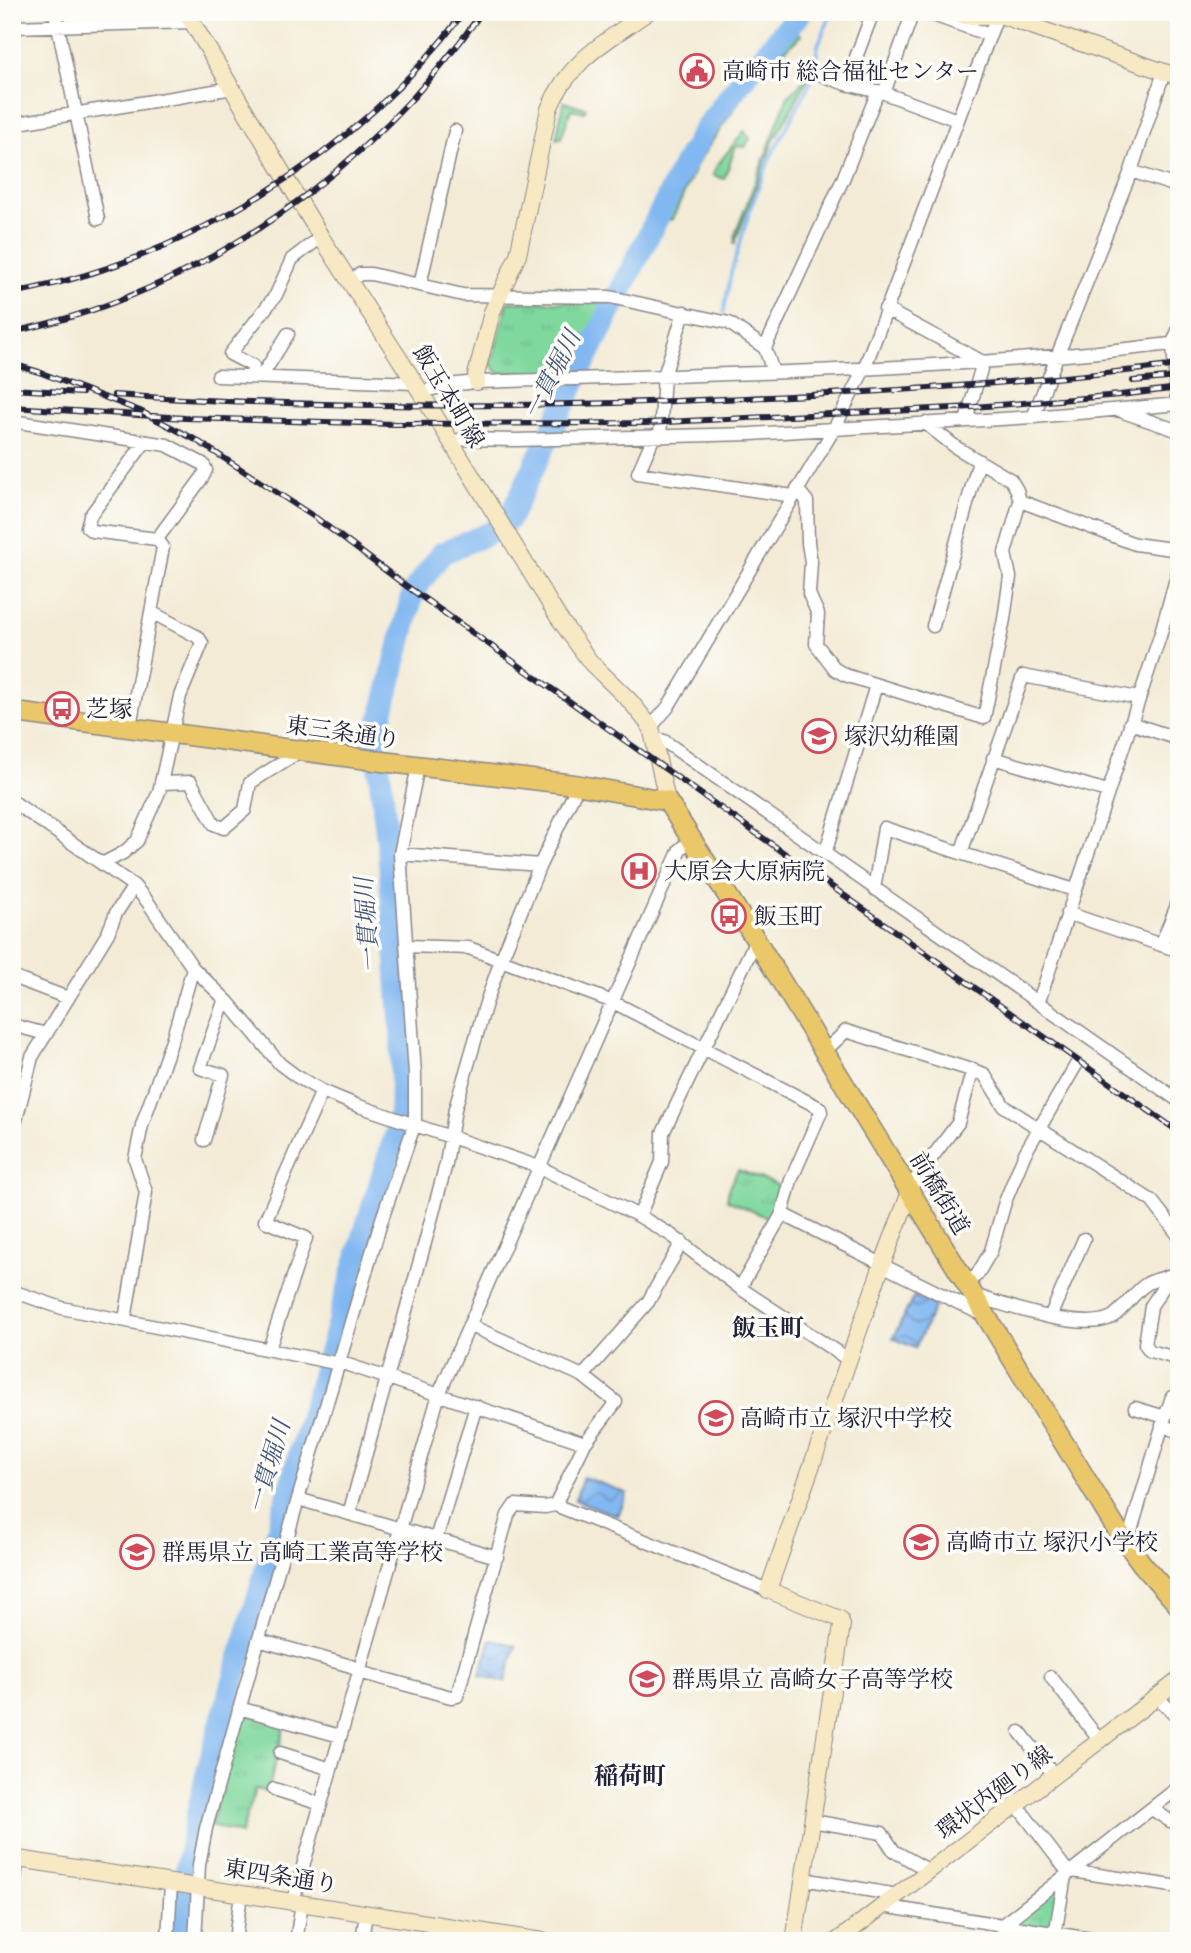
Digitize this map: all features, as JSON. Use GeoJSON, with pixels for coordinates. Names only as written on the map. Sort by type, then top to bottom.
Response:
{"type":"FeatureCollection","features":[{"type":"Feature","properties":{"kind":"main road","name":"東三条通り"},"geometry":{"type":"LineString","coordinates":[[12,712],[578,785],[667,800]]}},
{"type":"Feature","properties":{"kind":"main road","name":"前橋街道"},"geometry":{"type":"LineString","coordinates":[[667,800],[1127,1544],[1179,1606]]}},
{"type":"Feature","properties":{"kind":"street"},"geometry":{"type":"LineString","coordinates":[[55,12],[98,219]]}},
{"type":"Feature","properties":{"kind":"street"},"geometry":{"type":"LineString","coordinates":[[477,382],[479,362],[497,297],[518,256],[549,108],[555,94],[577,63],[648,12]]}},
{"type":"Feature","properties":{"kind":"street"},"geometry":{"type":"LineString","coordinates":[[846,84],[873,12]]}},
{"type":"Feature","properties":{"kind":"street"},"geometry":{"type":"LineString","coordinates":[[765,348],[843,180],[913,12]]}},
{"type":"Feature","properties":{"kind":"street"},"geometry":{"type":"LineString","coordinates":[[925,12],[989,35]]}},
{"type":"Feature","properties":{"kind":"street"},"geometry":{"type":"LineString","coordinates":[[956,12],[966,16],[995,13],[1172,74],[1032,417]]}},
{"type":"Feature","properties":{"kind":"street"},"geometry":{"type":"LineString","coordinates":[[995,13],[864,369],[834,429],[652,732],[1179,1101]]}},
{"type":"Feature","properties":{"kind":"street"},"geometry":{"type":"LineString","coordinates":[[12,27],[189,17]]}},
{"type":"Feature","properties":{"kind":"street","name":"飯玉本町線"},"geometry":{"type":"LineString","coordinates":[[189,17],[321,237],[418,387],[558,617],[581,651],[630,701],[652,732],[667,800]]}},
{"type":"Feature","properties":{"kind":"street"},"geometry":{"type":"LineString","coordinates":[[824,76],[881,92],[957,120]]}},
{"type":"Feature","properties":{"kind":"street"},"geometry":{"type":"LineString","coordinates":[[12,124],[233,88]]}},
{"type":"Feature","properties":{"kind":"street"},"geometry":{"type":"LineString","coordinates":[[420,285],[455,131]]}},
{"type":"Feature","properties":{"kind":"street"},"geometry":{"type":"LineString","coordinates":[[1131,171],[1179,187]]}},
{"type":"Feature","properties":{"kind":"street"},"geometry":{"type":"LineString","coordinates":[[257,377],[253,366],[230,354],[276,295],[292,259],[321,237]]}},
{"type":"Feature","properties":{"kind":"street"},"geometry":{"type":"LineString","coordinates":[[351,280],[360,274],[371,274],[463,295],[610,297],[684,312],[729,323],[765,348],[773,372]]}},
{"type":"Feature","properties":{"kind":"street"},"geometry":{"type":"LineString","coordinates":[[885,309],[983,362]]}},
{"type":"Feature","properties":{"kind":"street"},"geometry":{"type":"LineString","coordinates":[[684,312],[664,376],[657,436],[638,473],[795,492],[807,501],[811,562],[809,594],[818,614],[816,644],[835,669],[845,675],[1005,725]]}},
{"type":"Feature","properties":{"kind":"street"},"geometry":{"type":"LineString","coordinates":[[450,442],[463,439],[657,436],[834,429],[1032,417],[1178,404],[1176,343],[1179,328]]}},
{"type":"Feature","properties":{"kind":"street"},"geometry":{"type":"LineString","coordinates":[[257,377],[288,334]]}},
{"type":"Feature","properties":{"kind":"street"},"geometry":{"type":"LineString","coordinates":[[218,376],[418,387],[477,382],[864,369],[983,362],[1176,343]]}},
{"type":"Feature","properties":{"kind":"street"},"geometry":{"type":"LineString","coordinates":[[966,421],[983,362]]}},
{"type":"Feature","properties":{"kind":"street"},"geometry":{"type":"LineString","coordinates":[[1115,410],[1179,431]]}},
{"type":"Feature","properties":{"kind":"street"},"geometry":{"type":"LineString","coordinates":[[12,421],[167,445],[203,464],[206,470],[157,539]]}},
{"type":"Feature","properties":{"kind":"street"},"geometry":{"type":"LineString","coordinates":[[925,424],[1011,480],[1020,501],[1005,553],[1010,577],[984,718]]}},
{"type":"Feature","properties":{"kind":"street"},"geometry":{"type":"LineString","coordinates":[[130,726],[163,547],[157,539],[92,531],[87,527],[90,516],[145,442]]}},
{"type":"Feature","properties":{"kind":"street"},"geometry":{"type":"LineString","coordinates":[[933,626],[979,461]]}},
{"type":"Feature","properties":{"kind":"street"},"geometry":{"type":"LineString","coordinates":[[1020,501],[1135,544],[1179,550]]}},
{"type":"Feature","properties":{"kind":"street"},"geometry":{"type":"LineString","coordinates":[[1039,1001],[1160,636],[1179,568]]}},
{"type":"Feature","properties":{"kind":"street"},"geometry":{"type":"LineString","coordinates":[[102,864],[123,853],[137,841],[162,783],[180,696],[202,643],[198,638],[151,612]]}},
{"type":"Feature","properties":{"kind":"street"},"geometry":{"type":"LineString","coordinates":[[961,853],[1023,676],[1138,698]]}},
{"type":"Feature","properties":{"kind":"street"},"geometry":{"type":"LineString","coordinates":[[825,854],[876,685]]}},
{"type":"Feature","properties":{"kind":"street"},"geometry":{"type":"LineString","coordinates":[[1130,723],[1179,739]]}},
{"type":"Feature","properties":{"kind":"street"},"geometry":{"type":"LineString","coordinates":[[162,783],[191,782],[214,824],[224,828],[245,810],[250,783],[300,750]]}},
{"type":"Feature","properties":{"kind":"street"},"geometry":{"type":"LineString","coordinates":[[993,758],[1107,791]]}},
{"type":"Feature","properties":{"kind":"street"},"geometry":{"type":"LineString","coordinates":[[167,1941],[206,1828],[337,1362],[412,1122],[415,1074],[400,854],[418,766]]}},
{"type":"Feature","properties":{"kind":"street"},"geometry":{"type":"LineString","coordinates":[[349,1514],[389,1377],[451,1135],[455,1109],[501,960],[540,865],[578,785]]}},
{"type":"Feature","properties":{"kind":"street"},"geometry":{"type":"LineString","coordinates":[[12,801],[134,886],[193,968],[225,999],[280,1064],[322,1091],[539,1167],[639,1216],[682,1242],[740,1288],[849,1360]]}},
{"type":"Feature","properties":{"kind":"street"},"geometry":{"type":"LineString","coordinates":[[874,889],[884,828],[1074,890]]}},
{"type":"Feature","properties":{"kind":"street"},"geometry":{"type":"LineString","coordinates":[[296,1941],[298,1902],[321,1804],[439,1394],[680,849],[692,839]]}},
{"type":"Feature","properties":{"kind":"street"},"geometry":{"type":"LineString","coordinates":[[400,854],[540,865]]}},
{"type":"Feature","properties":{"kind":"street"},"geometry":{"type":"LineString","coordinates":[[12,1136],[32,1057],[134,886]]}},
{"type":"Feature","properties":{"kind":"street"},"geometry":{"type":"LineString","coordinates":[[1161,945],[1179,900]]}},
{"type":"Feature","properties":{"kind":"street"},"geometry":{"type":"LineString","coordinates":[[1067,913],[1179,951]]}},
{"type":"Feature","properties":{"kind":"street"},"geometry":{"type":"LineString","coordinates":[[639,1216],[662,1162],[663,1133],[756,940]]}},
{"type":"Feature","properties":{"kind":"street"},"geometry":{"type":"LineString","coordinates":[[408,946],[469,948],[613,1002],[820,1108],[821,1112],[791,1180],[782,1214],[740,1288]]}},
{"type":"Feature","properties":{"kind":"street"},"geometry":{"type":"LineString","coordinates":[[124,1320],[146,1192],[135,1159],[142,1125],[173,1037],[193,968]]}},
{"type":"Feature","properties":{"kind":"street"},"geometry":{"type":"LineString","coordinates":[[12,977],[68,998]]}},
{"type":"Feature","properties":{"kind":"street"},"geometry":{"type":"LineString","coordinates":[[204,1140],[223,1075],[200,1068],[225,999]]}},
{"type":"Feature","properties":{"kind":"street"},"geometry":{"type":"LineString","coordinates":[[12,1025],[46,1034]]}},
{"type":"Feature","properties":{"kind":"street"},"geometry":{"type":"LineString","coordinates":[[824,1052],[846,1031],[984,1074],[1004,1106],[1152,1200],[1179,1236]]}},
{"type":"Feature","properties":{"kind":"street"},"geometry":{"type":"LineString","coordinates":[[1076,1065],[1039,1128],[1005,1202],[991,1251],[970,1289],[1050,1317],[1090,1321],[1110,1318],[1140,1289],[1153,1281],[1175,1274]]}},
{"type":"Feature","properties":{"kind":"street"},"geometry":{"type":"LineString","coordinates":[[768,1590],[882,1264],[910,1192],[915,1180],[958,1123],[972,1069]]}},
{"type":"Feature","properties":{"kind":"street"},"geometry":{"type":"LineString","coordinates":[[269,1349],[306,1238],[265,1221],[322,1091]]}},
{"type":"Feature","properties":{"kind":"street"},"geometry":{"type":"LineString","coordinates":[[782,1214],[986,1316]]}},
{"type":"Feature","properties":{"kind":"street"},"geometry":{"type":"LineString","coordinates":[[1050,1317],[1084,1239]]}},
{"type":"Feature","properties":{"kind":"street"},"geometry":{"type":"LineString","coordinates":[[583,1376],[649,1302],[682,1242]]}},
{"type":"Feature","properties":{"kind":"street"},"geometry":{"type":"LineString","coordinates":[[1175,1274],[1151,1306],[1146,1344],[1150,1351],[1179,1359]]}},
{"type":"Feature","properties":{"kind":"street"},"geometry":{"type":"LineString","coordinates":[[12,1291],[62,1308],[337,1362],[476,1405],[585,1443]]}},
{"type":"Feature","properties":{"kind":"street"},"geometry":{"type":"LineString","coordinates":[[469,1325],[583,1376],[616,1402],[585,1443],[555,1505]]}},
{"type":"Feature","properties":{"kind":"street"},"geometry":{"type":"LineString","coordinates":[[1127,1544],[1172,1397]]}},
{"type":"Feature","properties":{"kind":"street"},"geometry":{"type":"LineString","coordinates":[[436,1539],[476,1405]]}},
{"type":"Feature","properties":{"kind":"street"},"geometry":{"type":"LineString","coordinates":[[1135,1408],[1164,1421],[1179,1432]]}},
{"type":"Feature","properties":{"kind":"street"},"geometry":{"type":"LineString","coordinates":[[298,1499],[497,1557]]}},
{"type":"Feature","properties":{"kind":"street"},"geometry":{"type":"LineString","coordinates":[[258,1640],[351,1666],[359,1672],[451,1697],[457,1696],[512,1507],[520,1505],[555,1505],[839,1619],[842,1625],[794,1941]]}},
{"type":"Feature","properties":{"kind":"street"},"geometry":{"type":"LineString","coordinates":[[1051,1677],[1100,1741]]}},
{"type":"Feature","properties":{"kind":"street","name":"環状内廻り線"},"geometry":{"type":"LineString","coordinates":[[837,1941],[1179,1680]]}},
{"type":"Feature","properties":{"kind":"street"},"geometry":{"type":"LineString","coordinates":[[1157,1697],[1179,1718]]}},
{"type":"Feature","properties":{"kind":"street"},"geometry":{"type":"LineString","coordinates":[[239,1708],[340,1737]]}},
{"type":"Feature","properties":{"kind":"street"},"geometry":{"type":"LineString","coordinates":[[1020,1732],[1054,1775]]}},
{"type":"Feature","properties":{"kind":"street"},"geometry":{"type":"LineString","coordinates":[[280,1753],[331,1769]]}},
{"type":"Feature","properties":{"kind":"street"},"geometry":{"type":"LineString","coordinates":[[1001,1926],[1179,1787]]}},
{"type":"Feature","properties":{"kind":"street"},"geometry":{"type":"LineString","coordinates":[[274,1789],[321,1804]]}},
{"type":"Feature","properties":{"kind":"street"},"geometry":{"type":"LineString","coordinates":[[1016,1804],[1068,1873],[1179,1887]]}},
{"type":"Feature","properties":{"kind":"street"},"geometry":{"type":"LineString","coordinates":[[1152,1809],[1170,1821],[1179,1822]]}},
{"type":"Feature","properties":{"kind":"street"},"geometry":{"type":"LineString","coordinates":[[812,1821],[882,1833],[894,1851],[928,1870]]}},
{"type":"Feature","properties":{"kind":"street"},"geometry":{"type":"LineString","coordinates":[[12,1893],[15,1858]]}},
{"type":"Feature","properties":{"kind":"street","name":"東四条通り"},"geometry":{"type":"LineString","coordinates":[[15,1858],[543,1941]]}},
{"type":"Feature","properties":{"kind":"street"},"geometry":{"type":"LineString","coordinates":[[1054,1938],[1068,1873]]}},
{"type":"Feature","properties":{"kind":"street"},"geometry":{"type":"LineString","coordinates":[[803,1879],[897,1895]]}},
{"type":"Feature","properties":{"kind":"street"},"geometry":{"type":"LineString","coordinates":[[185,1884],[195,1941]]}},
{"type":"Feature","properties":{"kind":"street"},"geometry":{"type":"LineString","coordinates":[[235,1941],[242,1893]]}},
{"type":"Feature","properties":{"kind":"street"},"geometry":{"type":"LineString","coordinates":[[882,1906],[1001,1926],[1054,1938],[1104,1941]]}},
{"type":"Feature","properties":{"kind":"street"},"geometry":{"type":"LineString","coordinates":[[362,1941],[366,1913]]}},
{"type":"Feature","properties":{"kind":"street"},"geometry":{"type":"LineString","coordinates":[[432,1941],[434,1924]]}},
{"type":"Feature","properties":{"kind":"green space"},"geometry":{"type":"Polygon","coordinates":[[[798,32],[801,35],[753,81],[698,162],[672,220],[661,218],[708,131],[716,125],[756,71],[798,32]]]}},
{"type":"Feature","properties":{"kind":"green space"},"geometry":{"type":"Polygon","coordinates":[[[810,75],[773,142],[734,245],[736,232],[788,96],[810,75]]]}},
{"type":"Feature","properties":{"kind":"green space"},"geometry":{"type":"Polygon","coordinates":[[[564,102],[586,108],[584,112],[571,109],[561,138],[556,139],[564,102]]]}},
{"type":"Feature","properties":{"kind":"green space"},"geometry":{"type":"Polygon","coordinates":[[[744,131],[750,138],[745,147],[736,146],[724,179],[713,175],[716,167],[744,131]]]}},
{"type":"Feature","properties":{"kind":"green space"},"geometry":{"type":"Polygon","coordinates":[[[508,302],[602,302],[605,305],[572,373],[498,373],[491,364],[508,302]]]}},
{"type":"Feature","properties":{"kind":"green space"},"geometry":{"type":"Polygon","coordinates":[[[738,1170],[786,1188],[773,1220],[727,1200],[729,1187],[738,1170]]]}},
{"type":"Feature","properties":{"kind":"green space"},"geometry":{"type":"Polygon","coordinates":[[[241,1712],[285,1724],[268,1792],[255,1789],[241,1834],[211,1825],[241,1712]]]}},
{"type":"Feature","properties":{"kind":"green space"},"geometry":{"type":"Polygon","coordinates":[[[1063,1881],[1053,1932],[1007,1924],[1063,1881]]]}},
{"type":"Feature","properties":{"kind":"water"},"geometry":{"type":"Polygon","coordinates":[[[914,1296],[935,1306],[915,1348],[893,1338],[914,1296]]]}},
{"type":"Feature","properties":{"kind":"water"},"geometry":{"type":"Polygon","coordinates":[[[583,1477],[627,1493],[618,1516],[575,1500],[583,1477]]]}},
{"type":"Feature","properties":{"kind":"water"},"geometry":{"type":"Polygon","coordinates":[[[491,1639],[516,1646],[505,1682],[480,1675],[491,1639]]]}},
{"type":"Feature","properties":{"kind":"waterway","name":"一貫堀川"},"geometry":{"type":"LineString","coordinates":[[180,1941],[186,1872],[211,1758],[401,1110],[402,1039],[389,854],[374,746],[411,600],[416,588],[442,553],[492,532],[509,519],[684,165],[705,129],[742,80],[801,12]]}},
{"type":"Feature","properties":{"kind":"waterway"},"geometry":{"type":"LineString","coordinates":[[724,312],[731,273],[749,213],[770,158],[813,78],[818,45],[830,17]]}},
{"type":"Feature","properties":{"kind":"railway"},"geometry":{"type":"LineString","coordinates":[[12,293],[77,278],[141,255],[203,227],[264,193],[320,154],[373,111],[422,63],[464,12]]}},
{"type":"Feature","properties":{"kind":"railway"},"geometry":{"type":"LineString","coordinates":[[12,332],[82,313],[150,288],[215,255],[277,216],[335,172],[389,123],[438,69],[482,12]]}},
{"type":"Feature","properties":{"kind":"railway"},"geometry":{"type":"LineString","coordinates":[[12,364],[140,411],[196,440],[316,518],[405,585],[1179,1132]]}},
{"type":"Feature","properties":{"kind":"railway"},"geometry":{"type":"LineString","coordinates":[[114,395],[351,405],[588,404],[908,389],[1179,365]]}},
{"type":"Feature","properties":{"kind":"railway"},"geometry":{"type":"LineString","coordinates":[[1133,381],[1179,377]]}},
{"type":"Feature","properties":{"kind":"railway"},"geometry":{"type":"LineString","coordinates":[[12,407],[185,418],[395,424],[646,423],[974,407],[1179,388]]}},
{"type":"Feature","properties":{"kind":"railway"},"geometry":{"type":"LineString","coordinates":[[12,389],[82,393]]}},
{"type":"Feature","properties":{"kind":"place","name":"高崎市 総合福祉センター"},"geometry":{"type":"Point","coordinates":[697,71]}},
{"type":"Feature","properties":{"kind":"place","name":"芝塚"},"geometry":{"type":"Point","coordinates":[62,709]}},
{"type":"Feature","properties":{"kind":"place","name":"塚沢幼稚園"},"geometry":{"type":"Point","coordinates":[819,736]}},
{"type":"Feature","properties":{"kind":"place","name":"大原会大原病院"},"geometry":{"type":"Point","coordinates":[639,871]}},
{"type":"Feature","properties":{"kind":"place","name":"飯玉町"},"geometry":{"type":"Point","coordinates":[729,916]}},
{"type":"Feature","properties":{"kind":"place","name":"高崎市立 塚沢中学校"},"geometry":{"type":"Point","coordinates":[716,1418]}},
{"type":"Feature","properties":{"kind":"place","name":"高崎市立 塚沢小学校"},"geometry":{"type":"Point","coordinates":[921,1542]}},
{"type":"Feature","properties":{"kind":"place","name":"群馬県立 高崎工業高等学校"},"geometry":{"type":"Point","coordinates":[137,1552]}},
{"type":"Feature","properties":{"kind":"place","name":"群馬県立 高崎女子高等学校"},"geometry":{"type":"Point","coordinates":[647,1679]}},
{"type":"Feature","properties":{"kind":"district","name":"飯玉町"},"geometry":{"type":"Point","coordinates":[768,1328]}},
{"type":"Feature","properties":{"kind":"district","name":"稲荷町"},"geometry":{"type":"Point","coordinates":[630,1776]}}]}
